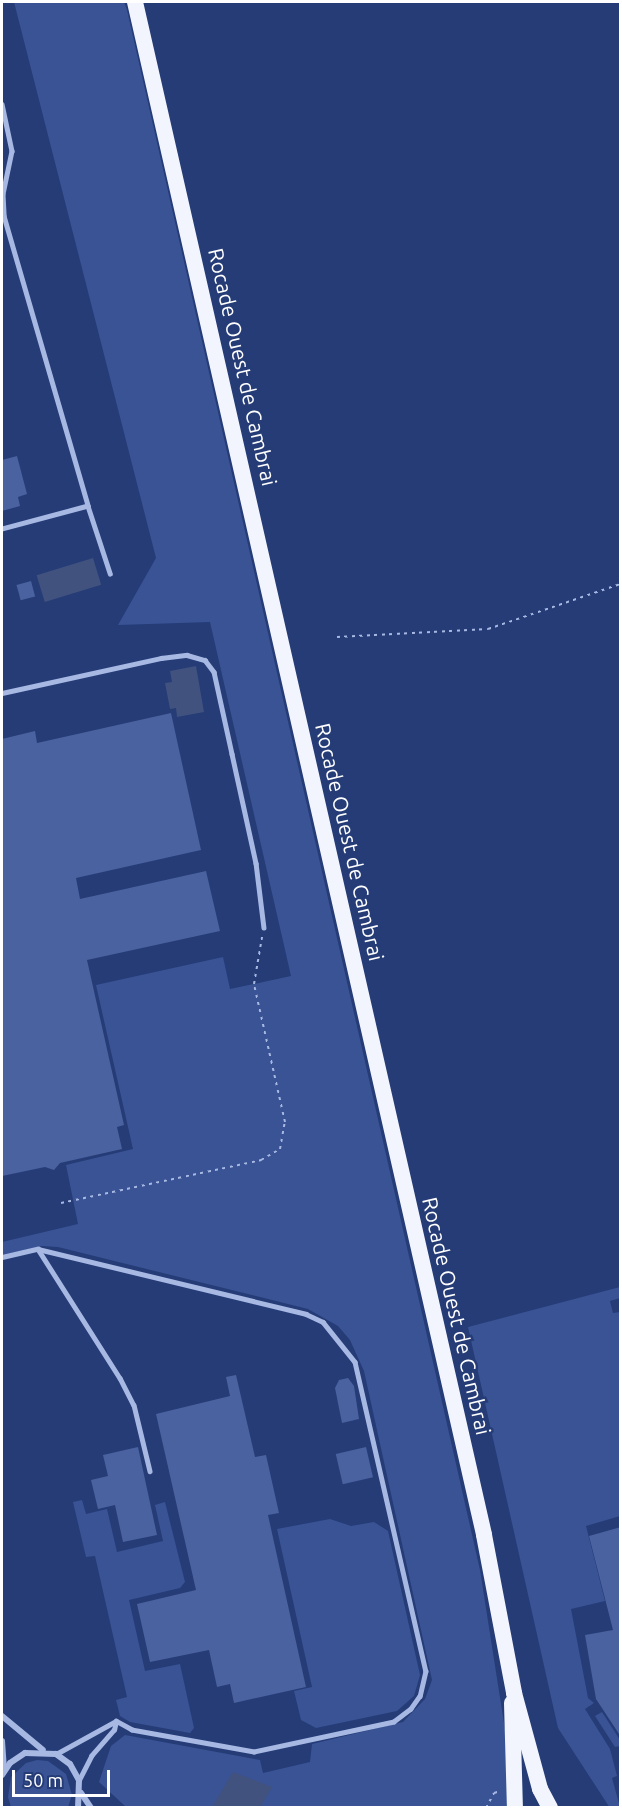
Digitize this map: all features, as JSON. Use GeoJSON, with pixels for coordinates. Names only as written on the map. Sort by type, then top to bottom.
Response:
{"type":"FeatureCollection","features":[{"type":"Feature","properties":{"kind":"highway","name":"Rocade Ouest de Cambrai"},"geometry":{"type":"LineString","coordinates":[[135,2],[484,1535],[514,1693],[540,1789],[549,1808]]}},
{"type":"Feature","properties":{"kind":"highway","name":"Rocade Ouest de Cambrai"},"geometry":{"type":"LineString","coordinates":[[514,1693],[515,1808]]}},
{"type":"Feature","properties":{"kind":"street"},"geometry":{"type":"LineString","coordinates":[[2,1716],[44,1750],[56,1754],[70,1764],[79,1780],[81,1793],[78,1808]]}},
{"type":"Feature","properties":{"kind":"street"},"geometry":{"type":"LineString","coordinates":[[2,1741],[3,1773]]}},
{"type":"Feature","properties":{"kind":"street"},"geometry":{"type":"LineString","coordinates":[[3,1773],[25,1753],[44,1750]]}},
{"type":"Feature","properties":{"kind":"street"},"geometry":{"type":"LineString","coordinates":[[81,1793],[91,1808]]}},
{"type":"Feature","properties":{"kind":"lane"},"geometry":{"type":"LineString","coordinates":[[2,104],[12,151],[3,194],[4,216],[88,506],[110,573]]}},
{"type":"Feature","properties":{"kind":"lane"},"geometry":{"type":"LineString","coordinates":[[2,530],[88,506]]}},
{"type":"Feature","properties":{"kind":"lane"},"geometry":{"type":"LineString","coordinates":[[2,693],[161,658],[188,655],[205,660],[214,672],[256,863],[264,928]]}},
{"type":"Feature","properties":{"kind":"lane"},"geometry":{"type":"LineString","coordinates":[[38,1250],[120,1378],[134,1406],[150,1470]]}},
{"type":"Feature","properties":{"kind":"lane"},"geometry":{"type":"LineString","coordinates":[[2,1257],[38,1250],[306,1314],[323,1322],[339,1338],[355,1362],[426,1671],[420,1696],[411,1709],[394,1722],[254,1752],[132,1730],[116,1721]]}},
{"type":"Feature","properties":{"kind":"lane"},"geometry":{"type":"LineString","coordinates":[[56,1754],[116,1721]]}},
{"type":"Feature","properties":{"kind":"lane"},"geometry":{"type":"LineString","coordinates":[[79,1780],[91,1756],[114,1730],[116,1721]]}},
{"type":"Feature","properties":{"kind":"path"},"geometry":{"type":"LineString","coordinates":[[337,637],[488,629],[621,584]]}},
{"type":"Feature","properties":{"kind":"path"},"geometry":{"type":"LineString","coordinates":[[61,1203],[261,1160],[280,1149],[285,1122],[254,984],[264,928]]}},
{"type":"Feature","properties":{"kind":"path"},"geometry":{"type":"LineString","coordinates":[[486,1808],[496,1791],[516,1790]]}},
{"type":"Feature","properties":{"kind":"shaded area"},"geometry":{"type":"Polygon","coordinates":[[[14,2],[124,2],[127,10],[480,1570],[509,1755],[509,1807],[126,1807],[99,1782],[111,1746],[125,1735],[260,1760],[263,1773],[310,1762],[312,1744],[403,1722],[425,1699],[432,1680],[364,1371],[350,1340],[338,1326],[308,1309],[58,1247],[42,1246],[2,1255],[2,1242],[78,1224],[66,1165],[133,1149],[96,985],[223,957],[230,989],[291,976],[210,622],[118,625],[156,558],[14,2]]]}},
{"type":"Feature","properties":{"kind":"shaded area"},"geometry":{"type":"Polygon","coordinates":[[[93,558],[101,585],[45,602],[37,575],[93,558]]]}},
{"type":"Feature","properties":{"kind":"shaded area"},"geometry":{"type":"Polygon","coordinates":[[[196,666],[204,712],[177,717],[176,708],[170,709],[165,683],[172,682],[170,671],[196,666]]]}},
{"type":"Feature","properties":{"kind":"shaded area"},"geometry":{"type":"Polygon","coordinates":[[[620,1287],[620,1298],[610,1301],[613,1313],[620,1312],[620,1516],[586,1526],[605,1601],[571,1609],[588,1698],[594,1703],[585,1709],[610,1749],[617,1776],[612,1778],[620,1807],[610,1808],[558,1728],[468,1327],[620,1287]]]}},
{"type":"Feature","properties":{"kind":"shaded area"},"geometry":{"type":"Polygon","coordinates":[[[82,1500],[86,1514],[107,1509],[117,1552],[163,1541],[155,1505],[165,1502],[185,1582],[180,1588],[129,1600],[145,1671],[180,1664],[194,1728],[190,1733],[130,1722],[120,1716],[116,1700],[127,1697],[95,1556],[86,1557],[73,1502],[82,1500]]]}},
{"type":"Feature","properties":{"kind":"shaded area"},"geometry":{"type":"Polygon","coordinates":[[[330,1519],[351,1526],[374,1522],[388,1531],[420,1675],[414,1696],[397,1711],[316,1728],[301,1720],[294,1691],[312,1687],[277,1529],[330,1519]]]}},
{"type":"Feature","properties":{"kind":"shaded area"},"geometry":{"type":"Polygon","coordinates":[[[602,1712],[620,1740],[620,1746],[615,1747],[595,1716],[602,1712]]]}},
{"type":"Feature","properties":{"kind":"shaded area"},"geometry":{"type":"Polygon","coordinates":[[[37,1760],[48,1761],[66,1774],[72,1795],[68,1807],[11,1807],[8,1797],[11,1777],[26,1763],[37,1760]]]}},
{"type":"Feature","properties":{"kind":"shaded area"},"geometry":{"type":"Polygon","coordinates":[[[233,1772],[272,1787],[260,1807],[212,1807],[233,1772]]]}},
{"type":"Feature","properties":{"kind":"building"},"geometry":{"type":"Polygon","coordinates":[[[17,456],[27,494],[18,497],[20,506],[2,511],[2,460],[17,456]]]}},
{"type":"Feature","properties":{"kind":"building"},"geometry":{"type":"Polygon","coordinates":[[[31,581],[35,596],[21,600],[17,585],[31,581]]]}},
{"type":"Feature","properties":{"kind":"building"},"geometry":{"type":"Polygon","coordinates":[[[171,713],[201,850],[76,878],[80,899],[206,871],[220,931],[87,960],[124,1125],[117,1127],[122,1149],[60,1163],[54,1170],[45,1167],[2,1176],[2,739],[35,731],[37,743],[171,713]]]}},
{"type":"Feature","properties":{"kind":"building"},"geometry":{"type":"Polygon","coordinates":[[[236,1375],[255,1457],[266,1455],[279,1513],[268,1515],[306,1687],[234,1703],[230,1684],[217,1687],[209,1650],[150,1662],[137,1604],[196,1590],[156,1414],[230,1396],[226,1377],[236,1375]]]}},
{"type":"Feature","properties":{"kind":"building"},"geometry":{"type":"Polygon","coordinates":[[[348,1378],[354,1386],[359,1419],[342,1423],[335,1388],[339,1380],[348,1378]]]}},
{"type":"Feature","properties":{"kind":"building"},"geometry":{"type":"Polygon","coordinates":[[[138,1447],[157,1535],[123,1542],[115,1505],[98,1509],[91,1480],[108,1476],[103,1455],[138,1447]]]}},
{"type":"Feature","properties":{"kind":"building"},"geometry":{"type":"Polygon","coordinates":[[[366,1447],[373,1477],[343,1484],[336,1454],[366,1447]]]}},
{"type":"Feature","properties":{"kind":"building"},"geometry":{"type":"Polygon","coordinates":[[[621,1527],[621,1737],[596,1699],[585,1635],[613,1630],[589,1536],[621,1527]]]}}]}
